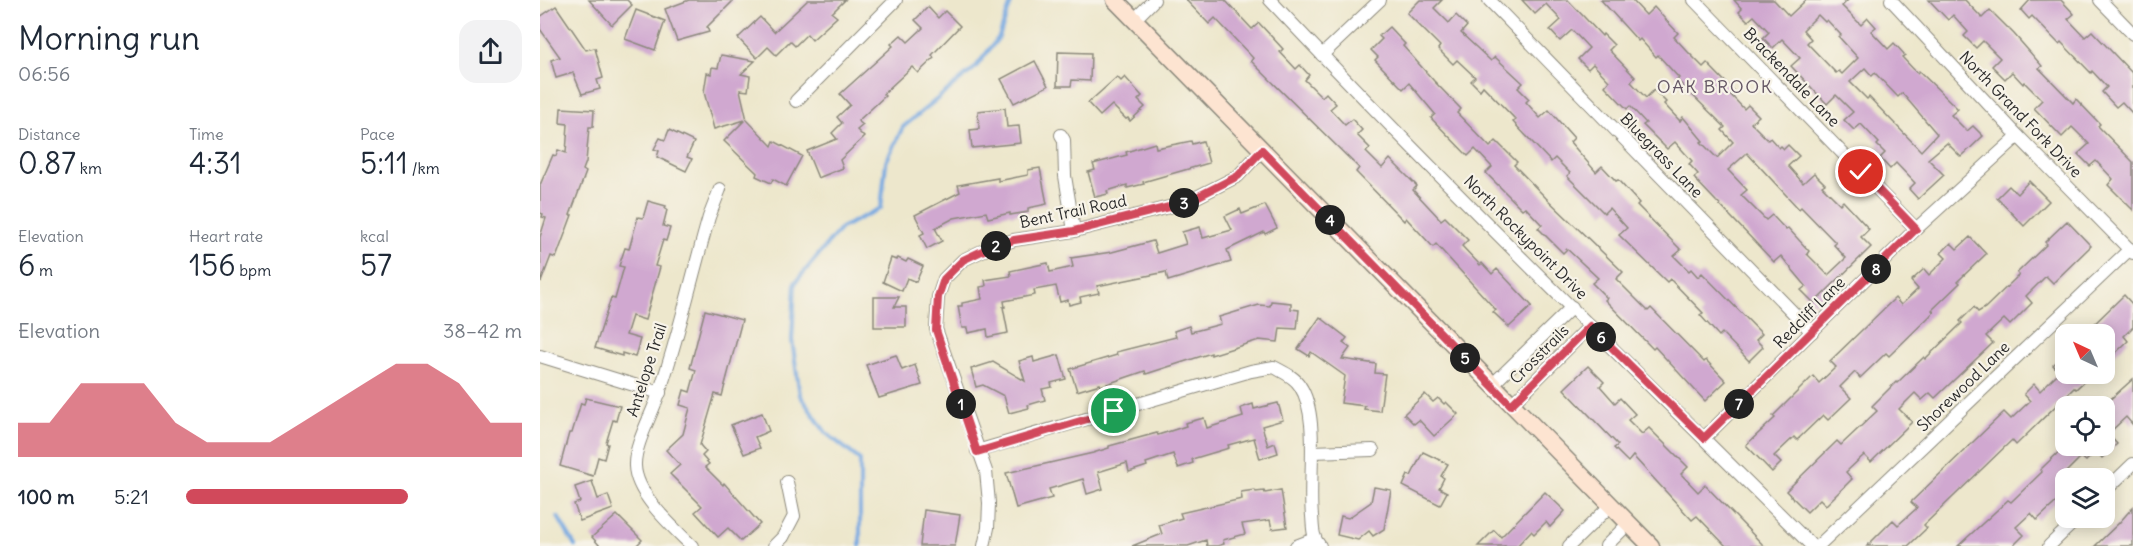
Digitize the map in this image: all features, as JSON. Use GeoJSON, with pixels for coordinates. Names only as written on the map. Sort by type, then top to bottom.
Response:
{"type":"FeatureCollection","features":[{"type":"Feature","properties":{"kind":"main road"},"geometry":{"type":"LineString","coordinates":[[1115,0],[1651,546]]}},
{"type":"Feature","properties":{"kind":"street"},"geometry":{"type":"LineString","coordinates":[[796,101],[896,0]]}},
{"type":"Feature","properties":{"kind":"street"},"geometry":{"type":"LineString","coordinates":[[1134,20],[1154,0]]}},
{"type":"Feature","properties":{"kind":"street","name":"North Rockypoint Drive"},"geometry":{"type":"LineString","coordinates":[[1270,0],[1590,326],[1812,546]]}},
{"type":"Feature","properties":{"kind":"street"},"geometry":{"type":"LineString","coordinates":[[1322,55],[1380,0]]}},
{"type":"Feature","properties":{"kind":"street","name":"Bluegrass Lane"},"geometry":{"type":"LineString","coordinates":[[1489,0],[1812,332]]}},
{"type":"Feature","properties":{"kind":"street","name":"Brackendale Lane"},"geometry":{"type":"LineString","coordinates":[[1694,0],[1916,229]]}},
{"type":"Feature","properties":{"kind":"street","name":"North Grand Fork Drive"},"geometry":{"type":"LineString","coordinates":[[1891,0],[2018,136],[2131,251]]}},
{"type":"Feature","properties":{"kind":"street"},"geometry":{"type":"LineString","coordinates":[[2100,0],[2133,33]]}},
{"type":"Feature","properties":{"kind":"street"},"geometry":{"type":"LineString","coordinates":[[1061,135],[1064,140],[1065,176],[1074,231]]}},
{"type":"Feature","properties":{"kind":"street","name":"Redcliff Lane"},"geometry":{"type":"LineString","coordinates":[[1704,438],[1916,229],[2018,136]]}},
{"type":"Feature","properties":{"kind":"street","name":"Bent Trail Road"},"geometry":{"type":"LineString","coordinates":[[984,546],[988,528],[989,503],[986,471],[977,452],[936,330],[938,297],[944,279],[963,260],[1014,240],[1074,231],[1185,203],[1238,176],[1262,150]]}},
{"type":"Feature","properties":{"kind":"street","name":"Antelope Trail"},"geometry":{"type":"LineString","coordinates":[[692,546],[655,509],[642,488],[635,466],[640,440],[660,393],[709,217],[720,189]]}},
{"type":"Feature","properties":{"kind":"street","name":"Shorewood Lane"},"geometry":{"type":"LineString","coordinates":[[1818,546],[2131,251]]}},
{"type":"Feature","properties":{"kind":"street","name":"Crosstrails"},"geometry":{"type":"LineString","coordinates":[[1492,385],[1572,306]]}},
{"type":"Feature","properties":{"kind":"street","name":"Crosstrails"},"geometry":{"type":"LineString","coordinates":[[1511,405],[1590,326]]}},
{"type":"Feature","properties":{"kind":"street"},"geometry":{"type":"LineString","coordinates":[[540,356],[660,393]]}},
{"type":"Feature","properties":{"kind":"street"},"geometry":{"type":"LineString","coordinates":[[977,452],[1251,371],[1274,367],[1299,384],[1308,402],[1312,452],[1311,503],[1317,543],[1296,546]]}},
{"type":"Feature","properties":{"kind":"street"},"geometry":{"type":"LineString","coordinates":[[1312,452],[1373,450]]}},
{"type":"Feature","properties":{"kind":"street"},"geometry":{"type":"LineString","coordinates":[[2115,481],[2133,464]]}},
{"type":"Feature","properties":{"kind":"street"},"geometry":{"type":"LineString","coordinates":[[774,546],[783,537],[794,516],[787,482]]}},
{"type":"Feature","properties":{"kind":"street"},"geometry":{"type":"LineString","coordinates":[[1569,546],[1610,506]]}},
{"type":"Feature","properties":{"kind":"street"},"geometry":{"type":"LineString","coordinates":[[1606,546],[1628,524]]}},
{"type":"Feature","properties":{"kind":"street"},"geometry":{"type":"LineString","coordinates":[[2049,546],[2068,528]]}},
{"type":"Feature","properties":{"kind":"building"},"geometry":{"type":"Polygon","coordinates":[[[589,0],[627,0],[632,5],[612,25],[589,0]]]}},
{"type":"Feature","properties":{"kind":"building"},"geometry":{"type":"Polygon","coordinates":[[[689,0],[734,0],[707,27],[709,32],[677,41],[665,9],[689,0]]]}},
{"type":"Feature","properties":{"kind":"building"},"geometry":{"type":"Polygon","coordinates":[[[808,0],[845,0],[832,13],[837,17],[812,40],[807,34],[795,46],[790,41],[776,55],[768,47],[757,58],[738,38],[760,17],[774,32],[808,0]]]}},
{"type":"Feature","properties":{"kind":"building"},"geometry":{"type":"Polygon","coordinates":[[[1186,0],[1225,0],[1252,29],[1259,23],[1283,49],[1280,52],[1296,69],[1300,65],[1309,75],[1305,80],[1322,97],[1326,93],[1336,104],[1330,109],[1345,125],[1352,119],[1362,130],[1357,135],[1370,148],[1366,152],[1382,168],[1390,159],[1417,186],[1413,190],[1441,220],[1445,217],[1468,240],[1462,246],[1480,265],[1482,263],[1492,274],[1497,269],[1532,306],[1509,327],[1493,312],[1496,310],[1436,244],[1433,247],[1406,218],[1404,221],[1356,172],[1359,168],[1251,61],[1253,58],[1215,18],[1209,24],[1186,0]]]}},
{"type":"Feature","properties":{"kind":"building"},"geometry":{"type":"Polygon","coordinates":[[[1420,0],[1442,0],[1434,8],[1449,23],[1456,15],[1467,26],[1461,33],[1491,61],[1495,57],[1523,83],[1518,88],[1529,99],[1526,102],[1540,118],[1549,110],[1574,138],[1570,142],[1596,172],[1602,166],[1616,181],[1618,180],[1639,203],[1637,205],[1681,250],[1674,256],[1698,277],[1702,273],[1762,334],[1756,340],[1763,347],[1749,361],[1722,333],[1719,336],[1700,315],[1703,313],[1670,279],[1667,282],[1619,235],[1627,228],[1609,208],[1604,213],[1567,176],[1570,173],[1555,158],[1551,162],[1513,122],[1516,120],[1483,86],[1480,90],[1471,81],[1475,77],[1457,60],[1453,64],[1438,49],[1440,46],[1407,13],[1420,0]]]}},
{"type":"Feature","properties":{"kind":"building"},"geometry":{"type":"Polygon","coordinates":[[[1522,0],[1568,0],[1602,36],[1603,34],[1614,45],[1609,50],[1635,77],[1631,82],[1646,98],[1654,90],[1680,121],[1683,117],[1703,141],[1701,142],[1717,158],[1733,142],[1722,130],[1725,127],[1677,80],[1679,78],[1658,55],[1656,57],[1640,39],[1638,41],[1601,0],[1632,0],[1646,15],[1654,7],[1678,33],[1674,37],[1688,52],[1703,67],[1707,63],[1734,91],[1730,94],[1744,109],[1748,105],[1759,116],[1751,123],[1779,148],[1781,146],[1784,149],[1788,145],[1799,156],[1788,166],[1803,183],[1814,173],[1825,184],[1822,186],[1840,204],[1843,201],[1869,229],[1861,237],[1871,247],[1814,303],[1801,290],[1806,286],[1781,256],[1774,262],[1694,178],[1698,174],[1689,164],[1692,161],[1675,142],[1667,149],[1643,125],[1646,123],[1630,106],[1627,109],[1605,86],[1609,81],[1593,64],[1588,69],[1578,59],[1589,48],[1572,30],[1560,41],[1550,30],[1561,20],[1546,4],[1535,14],[1522,0]],[[1747,153],[1728,170],[1747,190],[1741,195],[1766,220],[1772,215],[1786,230],[1788,228],[1809,251],[1807,254],[1828,275],[1846,258],[1834,245],[1836,243],[1801,207],[1799,209],[1747,153]]]}},
{"type":"Feature","properties":{"kind":"building"},"geometry":{"type":"Polygon","coordinates":[[[1734,0],[1774,0],[1789,16],[1806,0],[1848,0],[1842,6],[1861,25],[1868,18],[1876,27],[1871,31],[1888,49],[1894,43],[1905,55],[1902,57],[1917,73],[1919,71],[1958,109],[1951,115],[1967,131],[1973,126],[1983,136],[1961,157],[1947,143],[1928,159],[1944,175],[1918,199],[1909,189],[1915,183],[1896,163],[1890,169],[1880,158],[1885,153],[1877,145],[1879,143],[1861,124],[1854,130],[1844,120],[1853,112],[1836,95],[1827,104],[1791,66],[1800,58],[1782,39],[1773,48],[1763,38],[1769,32],[1754,16],[1748,21],[1739,12],[1742,9],[1734,0]],[[1818,15],[1803,30],[1811,39],[1807,43],[1836,73],[1839,71],[1842,74],[1858,58],[1839,37],[1841,35],[1827,20],[1825,22],[1818,15]],[[1865,68],[1850,82],[1867,99],[1869,97],[1921,151],[1937,134],[1902,93],[1898,97],[1875,73],[1872,76],[1865,68]]]}},
{"type":"Feature","properties":{"kind":"building"},"geometry":{"type":"Polygon","coordinates":[[[1929,0],[1965,0],[1982,18],[1990,10],[2014,34],[2042,66],[2039,68],[2073,103],[2076,99],[2100,124],[2098,126],[2133,162],[2133,210],[2108,185],[2113,179],[2096,161],[2090,166],[2078,154],[2089,144],[2072,127],[2062,137],[2034,108],[2042,100],[2012,72],[2005,79],[1992,66],[2000,58],[1983,41],[1976,48],[1964,36],[1968,32],[1953,15],[1948,20],[1929,0]]]}},
{"type":"Feature","properties":{"kind":"building"},"geometry":{"type":"Polygon","coordinates":[[[2030,0],[2061,0],[2074,14],[2068,19],[2085,37],[2092,31],[2133,74],[2133,114],[2122,102],[2116,107],[2102,92],[2107,87],[2092,71],[2091,73],[2061,42],[2059,44],[2032,16],[2029,19],[2021,10],[2030,0]]]}},
{"type":"Feature","properties":{"kind":"building"},"geometry":{"type":"Polygon","coordinates":[[[556,6],[586,50],[595,48],[603,78],[597,80],[600,89],[582,94],[573,73],[556,78],[551,60],[560,57],[540,29],[540,17],[556,6]]]}},
{"type":"Feature","properties":{"kind":"building"},"geometry":{"type":"Polygon","coordinates":[[[928,7],[938,18],[945,11],[960,26],[932,55],[934,58],[918,73],[912,67],[858,121],[863,125],[857,130],[864,137],[840,160],[843,168],[818,178],[807,151],[837,139],[832,133],[842,123],[837,117],[850,105],[840,94],[893,46],[891,44],[901,35],[908,42],[923,28],[915,20],[928,7]]]}},
{"type":"Feature","properties":{"kind":"building"},"geometry":{"type":"Polygon","coordinates":[[[636,10],[665,21],[655,50],[625,39],[636,10]]]}},
{"type":"Feature","properties":{"kind":"building"},"geometry":{"type":"Polygon","coordinates":[[[1389,27],[1405,44],[1403,46],[1461,109],[1457,113],[1490,147],[1496,141],[1517,162],[1514,165],[1623,272],[1616,279],[1648,311],[1651,308],[1726,381],[1705,401],[1655,347],[1653,349],[1605,300],[1607,298],[1592,283],[1598,278],[1567,249],[1563,253],[1538,228],[1542,225],[1525,207],[1522,209],[1486,173],[1492,167],[1475,149],[1468,156],[1431,118],[1435,114],[1409,83],[1403,89],[1375,60],[1378,57],[1371,50],[1382,39],[1379,36],[1389,27]]]}},
{"type":"Feature","properties":{"kind":"building"},"geometry":{"type":"Polygon","coordinates":[[[1058,52],[1091,53],[1090,81],[1072,80],[1071,86],[1057,86],[1058,52]]]}},
{"type":"Feature","properties":{"kind":"building"},"geometry":{"type":"Polygon","coordinates":[[[721,55],[755,61],[741,74],[750,76],[748,91],[740,90],[747,120],[772,146],[774,141],[802,156],[786,186],[773,179],[771,183],[756,176],[757,173],[724,141],[745,120],[714,129],[704,92],[707,73],[711,74],[712,67],[718,68],[721,55]]]}},
{"type":"Feature","properties":{"kind":"building"},"geometry":{"type":"Polygon","coordinates":[[[1035,61],[1048,86],[1014,103],[1001,79],[1035,61]]]}},
{"type":"Feature","properties":{"kind":"building"},"geometry":{"type":"Polygon","coordinates":[[[1117,77],[1121,81],[1125,77],[1142,96],[1138,100],[1145,107],[1130,121],[1112,105],[1100,116],[1088,103],[1117,77]]]}},
{"type":"Feature","properties":{"kind":"building"},"geometry":{"type":"Polygon","coordinates":[[[561,108],[594,110],[593,127],[589,127],[586,162],[583,170],[586,172],[570,215],[572,215],[556,258],[551,256],[541,282],[540,237],[546,218],[540,213],[540,185],[553,155],[556,156],[558,150],[566,153],[568,124],[560,123],[561,108]]]}},
{"type":"Feature","properties":{"kind":"building"},"geometry":{"type":"Polygon","coordinates":[[[1005,108],[1007,127],[1019,126],[1021,143],[972,148],[970,130],[979,129],[978,111],[1005,108]]]}},
{"type":"Feature","properties":{"kind":"building"},"geometry":{"type":"Polygon","coordinates":[[[669,130],[694,142],[687,157],[692,159],[686,171],[657,157],[659,151],[654,149],[660,138],[665,140],[669,130]]]}},
{"type":"Feature","properties":{"kind":"building"},"geometry":{"type":"Polygon","coordinates":[[[1191,141],[1192,144],[1203,141],[1209,163],[1143,182],[1144,184],[1127,188],[1127,185],[1095,197],[1088,172],[1095,170],[1093,164],[1127,155],[1126,152],[1155,143],[1156,148],[1191,141]]]}},
{"type":"Feature","properties":{"kind":"building"},"geometry":{"type":"Polygon","coordinates":[[[1040,168],[1047,204],[1028,208],[1028,212],[1010,215],[1010,213],[988,218],[986,212],[954,218],[935,228],[942,241],[927,249],[920,235],[924,233],[915,215],[960,192],[958,185],[1028,175],[1028,170],[1040,168]]]}},
{"type":"Feature","properties":{"kind":"building"},"geometry":{"type":"Polygon","coordinates":[[[2029,181],[2049,201],[2024,226],[1997,198],[2009,186],[2017,194],[2029,181]]]}},
{"type":"Feature","properties":{"kind":"building"},"geometry":{"type":"Polygon","coordinates":[[[648,201],[666,206],[663,226],[670,228],[666,241],[663,240],[655,266],[660,267],[645,320],[632,316],[626,335],[640,339],[635,357],[622,353],[622,356],[595,348],[611,298],[615,299],[624,267],[619,266],[625,248],[629,249],[638,217],[643,218],[648,201]]]}},
{"type":"Feature","properties":{"kind":"building"},"geometry":{"type":"Polygon","coordinates":[[[1265,205],[1277,228],[1227,250],[1231,262],[1168,281],[1166,272],[1097,286],[1099,293],[1080,297],[1081,302],[1069,305],[1068,300],[1060,302],[1056,286],[1034,290],[1035,295],[1004,301],[1008,333],[988,337],[987,329],[968,333],[967,328],[962,328],[958,306],[982,299],[980,287],[986,286],[985,280],[1011,276],[1010,271],[1048,263],[1050,272],[1073,267],[1071,258],[1112,252],[1153,241],[1157,253],[1186,244],[1182,232],[1200,227],[1203,238],[1232,230],[1225,216],[1240,209],[1242,214],[1265,205]]]}},
{"type":"Feature","properties":{"kind":"building"},"geometry":{"type":"Polygon","coordinates":[[[2067,221],[2091,246],[2053,283],[2046,276],[2026,296],[2032,303],[2010,325],[2004,319],[1986,336],[1993,343],[1935,398],[1930,393],[1922,400],[1915,393],[1899,409],[1912,422],[1871,462],[1864,455],[1846,472],[1852,479],[1826,505],[1820,499],[1807,512],[1786,491],[1837,441],[1841,445],[1877,411],[1872,406],[1924,357],[1925,359],[1962,323],[1960,321],[1974,307],[1978,312],[1985,308],[2019,275],[2017,273],[2067,221]]]}},
{"type":"Feature","properties":{"kind":"building"},"geometry":{"type":"Polygon","coordinates":[[[1970,237],[1986,254],[1932,310],[1934,312],[1889,356],[1886,353],[1860,378],[1855,372],[1840,387],[1851,398],[1828,420],[1823,415],[1797,440],[1794,437],[1774,456],[1781,463],[1772,472],[1746,445],[1775,418],[1773,416],[1813,376],[1819,383],[1836,367],[1830,361],[1895,298],[1901,305],[1918,289],[1911,281],[1924,269],[1929,275],[1946,258],[1941,253],[1951,243],[1957,249],[1970,237]]]}},
{"type":"Feature","properties":{"kind":"building"},"geometry":{"type":"Polygon","coordinates":[[[891,258],[896,260],[898,258],[906,262],[908,259],[923,266],[916,282],[907,278],[902,291],[883,282],[891,258]]]}},
{"type":"Feature","properties":{"kind":"building"},"geometry":{"type":"Polygon","coordinates":[[[2124,295],[2133,305],[2133,327],[2124,336],[2128,341],[2115,353],[2115,324],[2094,324],[2124,295]]]}},
{"type":"Feature","properties":{"kind":"building"},"geometry":{"type":"Polygon","coordinates":[[[874,297],[899,297],[894,307],[906,307],[906,327],[874,327],[874,297]]]}},
{"type":"Feature","properties":{"kind":"building"},"geometry":{"type":"Polygon","coordinates":[[[1271,301],[1291,303],[1291,309],[1299,310],[1297,329],[1280,328],[1278,342],[1259,340],[1146,374],[1145,371],[1101,386],[1100,384],[1077,391],[1070,369],[1117,355],[1116,352],[1176,337],[1174,331],[1189,326],[1191,332],[1221,324],[1219,317],[1259,305],[1270,306],[1271,301]]]}},
{"type":"Feature","properties":{"kind":"building"},"geometry":{"type":"Polygon","coordinates":[[[705,310],[742,320],[722,396],[715,394],[700,445],[706,452],[702,456],[709,464],[705,467],[723,485],[724,483],[760,524],[741,541],[728,528],[718,537],[695,512],[702,506],[670,474],[680,465],[666,450],[683,434],[690,408],[680,405],[684,390],[690,392],[696,370],[690,368],[705,310]]]}},
{"type":"Feature","properties":{"kind":"building"},"geometry":{"type":"Polygon","coordinates":[[[1320,317],[1347,338],[1343,343],[1350,348],[1342,359],[1376,364],[1375,373],[1385,374],[1380,411],[1364,409],[1365,406],[1341,403],[1345,376],[1311,352],[1309,356],[1298,349],[1320,317]]]}},
{"type":"Feature","properties":{"kind":"building"},"geometry":{"type":"Polygon","coordinates":[[[896,355],[902,370],[915,365],[922,385],[879,398],[866,365],[896,355]]]}},
{"type":"Feature","properties":{"kind":"building"},"geometry":{"type":"Polygon","coordinates":[[[1059,355],[1066,379],[1051,383],[1052,387],[1042,389],[1045,400],[1028,405],[1029,408],[1009,413],[1004,396],[983,385],[976,387],[971,369],[993,362],[1025,381],[1019,361],[1033,357],[1034,362],[1059,355]]]}},
{"type":"Feature","properties":{"kind":"building"},"geometry":{"type":"Polygon","coordinates":[[[1588,366],[1604,382],[1600,386],[1615,403],[1620,398],[1635,414],[1628,420],[1642,434],[1649,428],[1688,467],[1681,474],[1698,492],[1705,485],[1764,546],[1726,546],[1697,516],[1692,520],[1633,456],[1628,462],[1614,448],[1618,445],[1564,389],[1588,366]]]}},
{"type":"Feature","properties":{"kind":"building"},"geometry":{"type":"Polygon","coordinates":[[[2055,376],[2055,384],[2081,384],[2066,396],[2055,396],[2055,407],[2016,445],[2012,440],[1924,525],[1927,528],[1908,546],[1867,546],[1893,520],[1898,525],[1917,508],[1911,502],[2004,412],[2011,419],[2030,401],[2024,394],[2034,384],[2040,391],[2055,376]]]}},
{"type":"Feature","properties":{"kind":"building"},"geometry":{"type":"Polygon","coordinates":[[[2133,379],[2133,425],[2126,417],[2115,427],[2114,396],[2133,379]]]}},
{"type":"Feature","properties":{"kind":"building"},"geometry":{"type":"Polygon","coordinates":[[[1425,394],[1433,402],[1438,398],[1444,404],[1446,402],[1458,414],[1434,436],[1419,420],[1414,424],[1404,414],[1425,394]]]}},
{"type":"Feature","properties":{"kind":"building"},"geometry":{"type":"Polygon","coordinates":[[[586,398],[620,406],[606,443],[608,444],[604,459],[598,457],[593,476],[560,466],[569,433],[572,433],[581,403],[584,404],[586,398]]]}},
{"type":"Feature","properties":{"kind":"building"},"geometry":{"type":"Polygon","coordinates":[[[1278,403],[1283,420],[1262,426],[1268,446],[1275,443],[1278,453],[1260,459],[1254,438],[1192,459],[1193,463],[1178,468],[1173,454],[1146,463],[1147,466],[1129,472],[1127,463],[1098,472],[1103,489],[1087,494],[1083,479],[1049,489],[1052,498],[1016,508],[1006,473],[1093,453],[1109,448],[1109,446],[1157,433],[1158,435],[1186,426],[1185,423],[1204,418],[1207,428],[1243,417],[1241,408],[1253,404],[1254,409],[1278,403]]]}},
{"type":"Feature","properties":{"kind":"building"},"geometry":{"type":"Polygon","coordinates":[[[762,413],[769,431],[755,437],[760,448],[744,454],[731,425],[762,413]]]}},
{"type":"Feature","properties":{"kind":"building"},"geometry":{"type":"Polygon","coordinates":[[[1423,452],[1448,464],[1441,476],[1444,478],[1439,488],[1447,492],[1440,505],[1403,486],[1408,475],[1411,476],[1423,452]]]}},
{"type":"Feature","properties":{"kind":"building"},"geometry":{"type":"Polygon","coordinates":[[[2055,456],[2091,456],[2086,461],[2081,457],[2070,468],[2055,468],[2055,503],[2037,520],[2031,513],[2016,527],[2024,535],[2013,546],[1958,546],[2008,500],[2011,502],[2042,472],[2040,470],[2055,456]]]}},
{"type":"Feature","properties":{"kind":"building"},"geometry":{"type":"Polygon","coordinates":[[[592,481],[598,499],[608,495],[613,509],[580,521],[574,504],[580,502],[575,487],[592,481]]]}},
{"type":"Feature","properties":{"kind":"building"},"geometry":{"type":"Polygon","coordinates":[[[1374,487],[1391,490],[1384,529],[1373,536],[1369,531],[1358,540],[1337,535],[1341,516],[1348,518],[1371,502],[1374,487]]]}},
{"type":"Feature","properties":{"kind":"building"},"geometry":{"type":"Polygon","coordinates":[[[1255,490],[1265,493],[1281,490],[1287,527],[1272,529],[1270,520],[1242,524],[1245,534],[1223,540],[1224,544],[1217,546],[1207,546],[1206,540],[1188,546],[1132,546],[1162,534],[1159,525],[1182,518],[1180,513],[1242,499],[1241,492],[1255,490]]]}},
{"type":"Feature","properties":{"kind":"building"},"geometry":{"type":"Polygon","coordinates":[[[1545,492],[1565,511],[1550,527],[1546,522],[1534,534],[1531,531],[1517,546],[1478,546],[1494,530],[1501,537],[1545,492]]]}},
{"type":"Feature","properties":{"kind":"building"},"geometry":{"type":"Polygon","coordinates":[[[2133,507],[2133,546],[2095,546],[2115,528],[2133,507]]]}},
{"type":"Feature","properties":{"kind":"building"},"geometry":{"type":"Polygon","coordinates":[[[924,510],[960,515],[955,546],[920,546],[924,510]]]}},
{"type":"Feature","properties":{"kind":"building"},"geometry":{"type":"Polygon","coordinates":[[[617,515],[642,540],[636,546],[600,546],[592,537],[617,515]]]}},
{"type":"Feature","properties":{"kind":"waterway"},"geometry":{"type":"LineString","coordinates":[[860,546],[860,460],[826,433],[800,395],[792,340],[795,283],[841,228],[881,208],[886,162],[903,127],[975,68],[999,37],[1012,0]]}},
{"type":"Feature","properties":{"kind":"waterway"},"geometry":{"type":"LineString","coordinates":[[558,517],[575,546]]}},
{"type":"Feature","properties":{"kind":"district","name":"OAK BROOK"},"geometry":{"type":"Point","coordinates":[1715,87]}},
{"type":"Feature","properties":{"kind":"route"},"geometry":{"type":"LineString","coordinates":[[1114,411],[977,452],[936,330],[938,297],[944,279],[963,260],[1014,240],[1074,231],[1185,203],[1238,176],[1262,150],[1511,405],[1590,326],[1704,438],[1916,229],[1861,172]]}}]}
